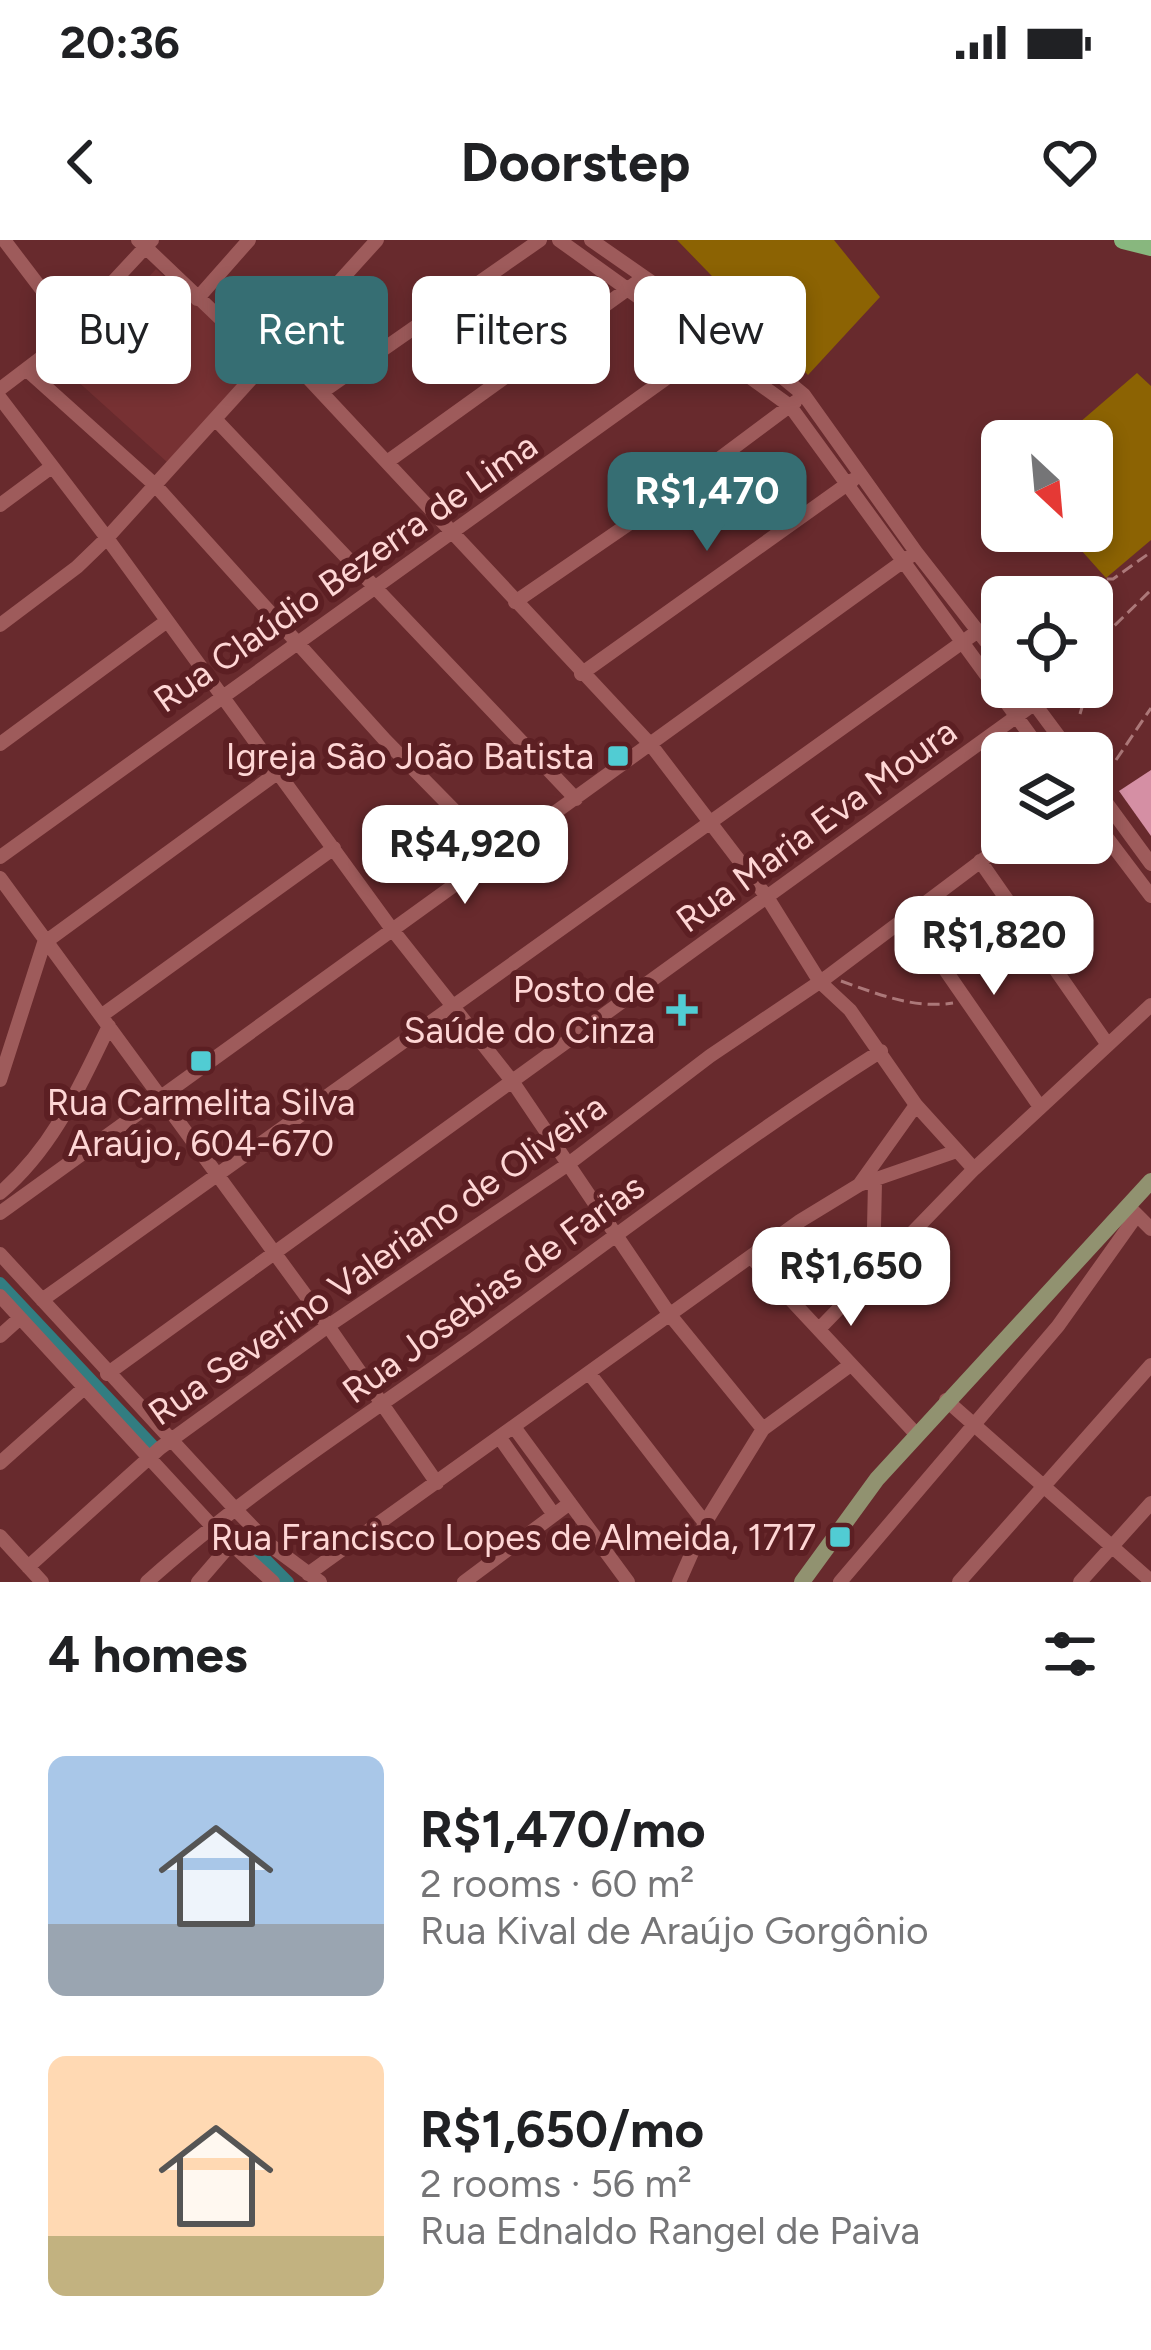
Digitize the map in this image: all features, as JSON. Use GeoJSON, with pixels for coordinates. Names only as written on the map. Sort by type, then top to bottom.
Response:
{"type":"FeatureCollection","features":[{"type":"Feature","properties":{"kind":"highway"},"geometry":{"type":"LineString","coordinates":[[1123,240],[1151,247]]}},
{"type":"Feature","properties":{"kind":"main road"},"geometry":{"type":"LineString","coordinates":[[802,1582],[849,1514],[946,1400],[1132,1210],[1151,1181]]}},
{"type":"Feature","properties":{"kind":"street"},"geometry":{"type":"LineString","coordinates":[[4,240],[36,283]]}},
{"type":"Feature","properties":{"kind":"street"},"geometry":{"type":"LineString","coordinates":[[196,299],[250,240]]}},
{"type":"Feature","properties":{"kind":"street"},"geometry":{"type":"LineString","coordinates":[[345,276],[377,240]]}},
{"type":"Feature","properties":{"kind":"street"},"geometry":{"type":"LineString","coordinates":[[322,392],[539,240]]}},
{"type":"Feature","properties":{"kind":"street"},"geometry":{"type":"LineString","coordinates":[[559,240],[634,291]]}},
{"type":"Feature","properties":{"kind":"street"},"geometry":{"type":"LineString","coordinates":[[591,240],[642,276]]}},
{"type":"Feature","properties":{"kind":"street"},"geometry":{"type":"LineString","coordinates":[[116,276],[145,243],[215,316]]}},
{"type":"Feature","properties":{"kind":"street"},"geometry":{"type":"LineString","coordinates":[[387,462],[634,286]]}},
{"type":"Feature","properties":{"kind":"street"},"geometry":{"type":"LineString","coordinates":[[36,361],[0,393],[50,468],[107,538],[392,928],[512,1081],[670,1315],[763,1429]]}},
{"type":"Feature","properties":{"kind":"street"},"geometry":{"type":"LineString","coordinates":[[27,370],[155,485],[386,740],[498,855]]}},
{"type":"Feature","properties":{"kind":"street"},"geometry":{"type":"LineString","coordinates":[[0,626],[107,538],[248,384]]}},
{"type":"Feature","properties":{"kind":"street"},"geometry":{"type":"LineString","coordinates":[[314,384],[651,745],[916,1105],[974,1169]]}},
{"type":"Feature","properties":{"kind":"street","name":"Rua Claúdio Bezerra de Lima"},"geometry":{"type":"LineString","coordinates":[[0,856],[661,384]]}},
{"type":"Feature","properties":{"kind":"street"},"geometry":{"type":"LineString","coordinates":[[760,384],[790,406],[1027,732]]}},
{"type":"Feature","properties":{"kind":"street"},"geometry":{"type":"LineString","coordinates":[[792,384],[981,635]]}},
{"type":"Feature","properties":{"kind":"street"},"geometry":{"type":"LineString","coordinates":[[515,602],[804,395]]}},
{"type":"Feature","properties":{"kind":"street"},"geometry":{"type":"LineString","coordinates":[[217,421],[576,799]]}},
{"type":"Feature","properties":{"kind":"street"},"geometry":{"type":"LineString","coordinates":[[0,505],[50,468]]}},
{"type":"Feature","properties":{"kind":"street"},"geometry":{"type":"LineString","coordinates":[[581,674],[862,474]]}},
{"type":"Feature","properties":{"kind":"street"},"geometry":{"type":"LineString","coordinates":[[0,1213],[916,552]]}},
{"type":"Feature","properties":{"kind":"street"},"geometry":{"type":"LineString","coordinates":[[0,743],[167,621]]}},
{"type":"Feature","properties":{"kind":"street"},"geometry":{"type":"LineString","coordinates":[[42,1300],[978,631]]}},
{"type":"Feature","properties":{"kind":"street","name":"Rua Maria Eva Moura"},"geometry":{"type":"LineString","coordinates":[[107,1374],[1028,708]]}},
{"type":"Feature","properties":{"kind":"street"},"geometry":{"type":"LineString","coordinates":[[0,1080],[44,943],[278,773]]}},
{"type":"Feature","properties":{"kind":"street"},"geometry":{"type":"LineString","coordinates":[[1113,812],[1151,864]]}},
{"type":"Feature","properties":{"kind":"street"},"geometry":{"type":"LineString","coordinates":[[1113,846],[1151,896]]}},
{"type":"Feature","properties":{"kind":"street"},"geometry":{"type":"LineString","coordinates":[[0,1193],[24,1172],[63,1121],[105,1021],[334,848]]}},
{"type":"Feature","properties":{"kind":"street"},"geometry":{"type":"LineString","coordinates":[[980,861],[1108,1045]]}},
{"type":"Feature","properties":{"kind":"street","name":"Rua Severino Valeriano de Oliveira"},"geometry":{"type":"LineString","coordinates":[[28,1567],[173,1439],[328,1326],[567,1166],[980,861]]}},
{"type":"Feature","properties":{"kind":"street"},"geometry":{"type":"LineString","coordinates":[[0,878],[219,1175],[437,1483]]}},
{"type":"Feature","properties":{"kind":"street"},"geometry":{"type":"LineString","coordinates":[[908,916],[1040,1107]]}},
{"type":"Feature","properties":{"kind":"street"},"geometry":{"type":"LineString","coordinates":[[820,1328],[974,1169],[1151,1005]]}},
{"type":"Feature","properties":{"kind":"street","name":"Rua Josebias de Farias"},"geometry":{"type":"LineString","coordinates":[[147,1582],[211,1525],[615,1238],[753,1133],[880,1051]]}},
{"type":"Feature","properties":{"kind":"street"},"geometry":{"type":"LineString","coordinates":[[873,1273],[867,1184],[916,1105]]}},
{"type":"Feature","properties":{"kind":"street"},"geometry":{"type":"LineString","coordinates":[[0,1254],[236,1510],[314,1578],[437,1483],[800,1221],[867,1184],[957,1151]]}},
{"type":"Feature","properties":{"kind":"street"},"geometry":{"type":"LineString","coordinates":[[840,1582],[1065,1316],[1132,1210],[1151,1229]]}},
{"type":"Feature","properties":{"kind":"street"},"geometry":{"type":"LineString","coordinates":[[751,1258],[916,1435]]}},
{"type":"Feature","properties":{"kind":"street"},"geometry":{"type":"LineString","coordinates":[[0,1296],[230,1545],[273,1582]]}},
{"type":"Feature","properties":{"kind":"street"},"geometry":{"type":"LineString","coordinates":[[0,1336],[20,1318]]}},
{"type":"Feature","properties":{"kind":"street"},"geometry":{"type":"LineString","coordinates":[[959,1582],[1151,1365]]}},
{"type":"Feature","properties":{"kind":"street"},"geometry":{"type":"LineString","coordinates":[[679,1582],[705,1523],[763,1429],[849,1366]]}},
{"type":"Feature","properties":{"kind":"street"},"geometry":{"type":"LineString","coordinates":[[590,1373],[705,1523]]}},
{"type":"Feature","properties":{"kind":"street"},"geometry":{"type":"LineString","coordinates":[[0,1463],[83,1389]]}},
{"type":"Feature","properties":{"kind":"street"},"geometry":{"type":"LineString","coordinates":[[946,1400],[1151,1581]]}},
{"type":"Feature","properties":{"kind":"street"},"geometry":{"type":"LineString","coordinates":[[514,1427],[625,1581]]}},
{"type":"Feature","properties":{"kind":"street"},"geometry":{"type":"LineString","coordinates":[[500,1438],[554,1515]]}},
{"type":"Feature","properties":{"kind":"street"},"geometry":{"type":"LineString","coordinates":[[464,1582],[570,1503]]}},
{"type":"Feature","properties":{"kind":"street"},"geometry":{"type":"LineString","coordinates":[[1080,1582],[1151,1503]]}},
{"type":"Feature","properties":{"kind":"street"},"geometry":{"type":"LineString","coordinates":[[0,1537],[42,1582]]}},
{"type":"Feature","properties":{"kind":"street"},"geometry":{"type":"LineString","coordinates":[[198,1582],[230,1545]]}},
{"type":"Feature","properties":{"kind":"path"},"geometry":{"type":"LineString","coordinates":[[1113,579],[1151,552]]}},
{"type":"Feature","properties":{"kind":"path"},"geometry":{"type":"LineString","coordinates":[[1113,627],[1151,590]]}},
{"type":"Feature","properties":{"kind":"path"},"geometry":{"type":"LineString","coordinates":[[1081,714],[1083,708]]}},
{"type":"Feature","properties":{"kind":"path"},"geometry":{"type":"LineString","coordinates":[[1116,760],[1151,708]]}},
{"type":"Feature","properties":{"kind":"path"},"geometry":{"type":"LineString","coordinates":[[824,979],[927,1007],[966,1001]]}},
{"type":"Feature","properties":{"kind":"shaded area"},"geometry":{"type":"Polygon","coordinates":[[[677,240],[834,240],[880,297],[808,375],[806,276],[712,276],[677,240]]]}},
{"type":"Feature","properties":{"kind":"shaded area"},"geometry":{"type":"Polygon","coordinates":[[[191,301],[215,322],[215,384],[240,384],[167,462],[81,384],[191,384],[191,301]]]}},
{"type":"Feature","properties":{"kind":"shaded area"},"geometry":{"type":"Polygon","coordinates":[[[1137,373],[1151,386],[1151,540],[1108,576],[1083,552],[1113,552],[1113,420],[1082,420],[1137,373]]]}},
{"type":"Feature","properties":{"kind":"building"},"geometry":{"type":"Polygon","coordinates":[[[1151,770],[1151,836],[1119,791],[1151,770]]]}},
{"type":"Feature","properties":{"kind":"waterway"},"geometry":{"type":"LineString","coordinates":[[0,1283],[156,1449]]}},
{"type":"Feature","properties":{"kind":"waterway"},"geometry":{"type":"LineString","coordinates":[[241,1535],[288,1582]]}},
{"type":"Feature","properties":{"kind":"place","name":"Igreja São João Batista"},"geometry":{"type":"Point","coordinates":[618,756]}},
{"type":"Feature","properties":{"kind":"place","name":"Posto de Saúde do Cinza"},"geometry":{"type":"Point","coordinates":[682,1010]}},
{"type":"Feature","properties":{"kind":"place","name":"Rua Carmelita Silva Araújo, 604-670"},"geometry":{"type":"Point","coordinates":[201,1061]}},
{"type":"Feature","properties":{"kind":"place","name":"Rua Francisco Lopes de Almeida, 1717"},"geometry":{"type":"Point","coordinates":[840,1537]}}]}
